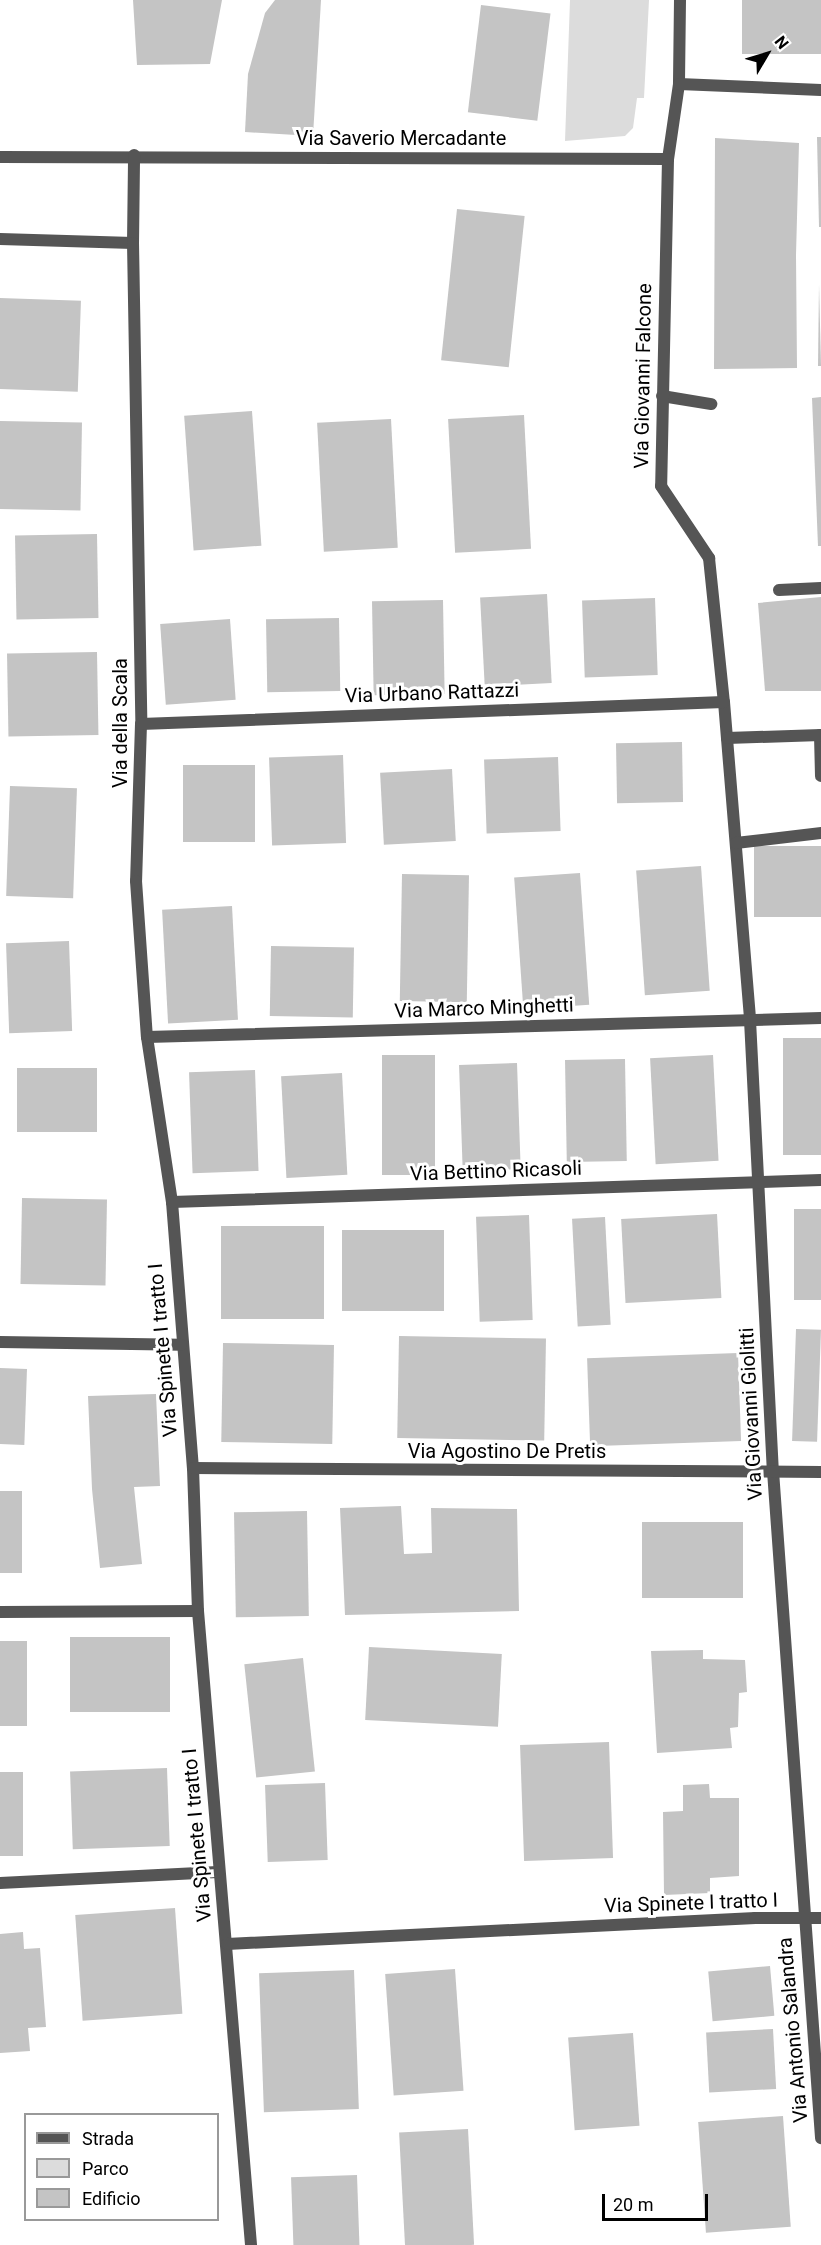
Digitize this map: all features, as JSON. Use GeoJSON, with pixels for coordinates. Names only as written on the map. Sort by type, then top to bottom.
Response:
{"type":"FeatureCollection","features":[{"type":"Feature","properties":{"kind":"street","name":"Via Giovanni Falcone"},"geometry":{"type":"LineString","coordinates":[[680,0],[679,84],[668,159],[660,486],[709,558],[736,843]]}},
{"type":"Feature","properties":{"kind":"street"},"geometry":{"type":"LineString","coordinates":[[679,84],[821,90]]}},
{"type":"Feature","properties":{"kind":"street","name":"Via Saverio Mercadante"},"geometry":{"type":"LineString","coordinates":[[0,157],[134,155],[668,159]]}},
{"type":"Feature","properties":{"kind":"street","name":"Via della Scala"},"geometry":{"type":"LineString","coordinates":[[134,155],[132,243],[141,724],[136,882],[147,1037],[172,1202]]}},
{"type":"Feature","properties":{"kind":"street"},"geometry":{"type":"LineString","coordinates":[[0,240],[132,243]]}},
{"type":"Feature","properties":{"kind":"street"},"geometry":{"type":"LineString","coordinates":[[662,396],[711,404]]}},
{"type":"Feature","properties":{"kind":"street"},"geometry":{"type":"LineString","coordinates":[[779,590],[821,588]]}},
{"type":"Feature","properties":{"kind":"street","name":"Via Urbano Rattazzi"},"geometry":{"type":"LineString","coordinates":[[141,724],[724,702]]}},
{"type":"Feature","properties":{"kind":"street"},"geometry":{"type":"LineString","coordinates":[[727,738],[820,735],[821,776]]}},
{"type":"Feature","properties":{"kind":"street"},"geometry":{"type":"LineString","coordinates":[[736,843],[821,832]]}},
{"type":"Feature","properties":{"kind":"street","name":"Via Giovanni Giolitti"},"geometry":{"type":"LineString","coordinates":[[736,843],[750,1020],[773,1471],[803,1919]]}},
{"type":"Feature","properties":{"kind":"street","name":"Via Marco Minghetti"},"geometry":{"type":"LineString","coordinates":[[147,1037],[821,1018]]}},
{"type":"Feature","properties":{"kind":"street","name":"Via Bettino Ricasoli"},"geometry":{"type":"LineString","coordinates":[[172,1202],[821,1180]]}},
{"type":"Feature","properties":{"kind":"street","name":"Via Spinete I tratto I"},"geometry":{"type":"LineString","coordinates":[[172,1202],[181,1345],[193,1468],[198,1611],[227,1944],[755,1918],[821,1918]]}},
{"type":"Feature","properties":{"kind":"street"},"geometry":{"type":"LineString","coordinates":[[0,1342],[181,1345]]}},
{"type":"Feature","properties":{"kind":"street","name":"Via Agostino De Pretis"},"geometry":{"type":"LineString","coordinates":[[193,1468],[821,1472]]}},
{"type":"Feature","properties":{"kind":"street"},"geometry":{"type":"LineString","coordinates":[[0,1612],[198,1611]]}},
{"type":"Feature","properties":{"kind":"street"},"geometry":{"type":"LineString","coordinates":[[0,1884],[219,1872]]}},
{"type":"Feature","properties":{"kind":"street","name":"Via Antonio Salandra"},"geometry":{"type":"LineString","coordinates":[[803,1919],[821,2138]]}},
{"type":"Feature","properties":{"kind":"street"},"geometry":{"type":"LineString","coordinates":[[227,1944],[251,2245]]}},
{"type":"Feature","properties":{"kind":"green space"},"geometry":{"type":"Polygon","coordinates":[[[570,0],[649,0],[644,98],[637,98],[633,128],[625,136],[565,141],[570,0]]]}},
{"type":"Feature","properties":{"kind":"building"},"geometry":{"type":"Polygon","coordinates":[[[133,0],[222,0],[210,64],[137,65],[133,0]]]}},
{"type":"Feature","properties":{"kind":"building"},"geometry":{"type":"Polygon","coordinates":[[[275,0],[321,0],[313,136],[245,132],[248,74],[265,13],[275,0]]]}},
{"type":"Feature","properties":{"kind":"building"},"geometry":{"type":"Polygon","coordinates":[[[742,0],[821,0],[821,54],[742,54],[742,0]]]}},
{"type":"Feature","properties":{"kind":"building"},"geometry":{"type":"Polygon","coordinates":[[[481,5],[550,14],[537,121],[468,112],[481,5]]]}},
{"type":"Feature","properties":{"kind":"building"},"geometry":{"type":"Polygon","coordinates":[[[817,137],[821,137],[821,227],[819,227],[817,137]]]}},
{"type":"Feature","properties":{"kind":"building"},"geometry":{"type":"Polygon","coordinates":[[[715,138],[799,143],[796,255],[797,368],[714,369],[715,138]]]}},
{"type":"Feature","properties":{"kind":"building"},"geometry":{"type":"Polygon","coordinates":[[[457,209],[525,216],[509,367],[441,360],[457,209]]]}},
{"type":"Feature","properties":{"kind":"building"},"geometry":{"type":"Polygon","coordinates":[[[819,284],[821,366],[818,366],[819,284]]]}},
{"type":"Feature","properties":{"kind":"building"},"geometry":{"type":"Polygon","coordinates":[[[0,298],[81,301],[78,392],[0,389],[0,298]]]}},
{"type":"Feature","properties":{"kind":"building"},"geometry":{"type":"Polygon","coordinates":[[[821,397],[821,546],[818,546],[812,398],[821,397]]]}},
{"type":"Feature","properties":{"kind":"building"},"geometry":{"type":"Polygon","coordinates":[[[252,411],[261,546],[194,550],[184,416],[252,411]]]}},
{"type":"Feature","properties":{"kind":"building"},"geometry":{"type":"Polygon","coordinates":[[[524,415],[531,549],[455,553],[448,419],[524,415]]]}},
{"type":"Feature","properties":{"kind":"building"},"geometry":{"type":"Polygon","coordinates":[[[391,419],[398,548],[324,552],[317,423],[391,419]]]}},
{"type":"Feature","properties":{"kind":"building"},"geometry":{"type":"Polygon","coordinates":[[[0,421],[82,422],[80,510],[0,509],[0,421]]]}},
{"type":"Feature","properties":{"kind":"building"},"geometry":{"type":"Polygon","coordinates":[[[97,534],[98,618],[16,619],[15,535],[97,534]]]}},
{"type":"Feature","properties":{"kind":"building"},"geometry":{"type":"Polygon","coordinates":[[[547,594],[552,683],[485,686],[480,598],[547,594]]]}},
{"type":"Feature","properties":{"kind":"building"},"geometry":{"type":"Polygon","coordinates":[[[821,597],[821,691],[765,691],[758,603],[821,597]]]}},
{"type":"Feature","properties":{"kind":"building"},"geometry":{"type":"Polygon","coordinates":[[[655,598],[658,675],[585,678],[582,601],[655,598]]]}},
{"type":"Feature","properties":{"kind":"building"},"geometry":{"type":"Polygon","coordinates":[[[443,600],[445,694],[374,695],[372,601],[443,600]]]}},
{"type":"Feature","properties":{"kind":"building"},"geometry":{"type":"Polygon","coordinates":[[[339,618],[340,691],[267,692],[266,619],[339,618]]]}},
{"type":"Feature","properties":{"kind":"building"},"geometry":{"type":"Polygon","coordinates":[[[230,619],[236,700],[166,705],[160,624],[230,619]]]}},
{"type":"Feature","properties":{"kind":"building"},"geometry":{"type":"Polygon","coordinates":[[[97,652],[98,735],[8,737],[7,654],[97,652]]]}},
{"type":"Feature","properties":{"kind":"building"},"geometry":{"type":"Polygon","coordinates":[[[682,742],[683,802],[617,803],[616,743],[682,742]]]}},
{"type":"Feature","properties":{"kind":"building"},"geometry":{"type":"Polygon","coordinates":[[[343,755],[346,843],[272,846],[269,758],[343,755]]]}},
{"type":"Feature","properties":{"kind":"building"},"geometry":{"type":"Polygon","coordinates":[[[558,757],[561,831],[487,834],[484,760],[558,757]]]}},
{"type":"Feature","properties":{"kind":"building"},"geometry":{"type":"Polygon","coordinates":[[[183,765],[255,765],[255,842],[183,842],[183,765]]]}},
{"type":"Feature","properties":{"kind":"building"},"geometry":{"type":"Polygon","coordinates":[[[452,769],[456,841],[384,845],[380,773],[452,769]]]}},
{"type":"Feature","properties":{"kind":"building"},"geometry":{"type":"Polygon","coordinates":[[[10,786],[77,788],[73,898],[6,896],[10,786]]]}},
{"type":"Feature","properties":{"kind":"building"},"geometry":{"type":"Polygon","coordinates":[[[754,846],[821,846],[821,917],[754,917],[754,846]]]}},
{"type":"Feature","properties":{"kind":"building"},"geometry":{"type":"Polygon","coordinates":[[[701,866],[710,991],[645,995],[636,871],[701,866]]]}},
{"type":"Feature","properties":{"kind":"building"},"geometry":{"type":"Polygon","coordinates":[[[580,873],[589,1005],[523,1009],[514,878],[580,873]]]}},
{"type":"Feature","properties":{"kind":"building"},"geometry":{"type":"Polygon","coordinates":[[[402,874],[469,875],[467,1002],[400,1001],[402,874]]]}},
{"type":"Feature","properties":{"kind":"building"},"geometry":{"type":"Polygon","coordinates":[[[232,906],[238,1020],[168,1024],[162,910],[232,906]]]}},
{"type":"Feature","properties":{"kind":"building"},"geometry":{"type":"Polygon","coordinates":[[[69,941],[72,1031],[9,1033],[6,943],[69,941]]]}},
{"type":"Feature","properties":{"kind":"building"},"geometry":{"type":"Polygon","coordinates":[[[271,946],[354,947],[353,1017],[270,1016],[271,946]]]}},
{"type":"Feature","properties":{"kind":"building"},"geometry":{"type":"Polygon","coordinates":[[[783,1038],[821,1038],[821,1155],[783,1155],[783,1038]]]}},
{"type":"Feature","properties":{"kind":"building"},"geometry":{"type":"Polygon","coordinates":[[[382,1055],[435,1055],[435,1175],[382,1175],[382,1055]]]}},
{"type":"Feature","properties":{"kind":"building"},"geometry":{"type":"Polygon","coordinates":[[[713,1055],[719,1161],[656,1164],[650,1058],[713,1055]]]}},
{"type":"Feature","properties":{"kind":"building"},"geometry":{"type":"Polygon","coordinates":[[[625,1059],[627,1161],[567,1162],[565,1060],[625,1059]]]}},
{"type":"Feature","properties":{"kind":"building"},"geometry":{"type":"Polygon","coordinates":[[[517,1063],[521,1169],[463,1171],[459,1065],[517,1063]]]}},
{"type":"Feature","properties":{"kind":"building"},"geometry":{"type":"Polygon","coordinates":[[[17,1068],[97,1068],[97,1132],[17,1132],[17,1068]]]}},
{"type":"Feature","properties":{"kind":"building"},"geometry":{"type":"Polygon","coordinates":[[[255,1070],[259,1171],[193,1173],[189,1072],[255,1070]]]}},
{"type":"Feature","properties":{"kind":"building"},"geometry":{"type":"Polygon","coordinates":[[[342,1073],[347,1175],[286,1178],[281,1076],[342,1073]]]}},
{"type":"Feature","properties":{"kind":"building"},"geometry":{"type":"Polygon","coordinates":[[[22,1198],[107,1199],[105,1285],[20,1284],[22,1198]]]}},
{"type":"Feature","properties":{"kind":"building"},"geometry":{"type":"Polygon","coordinates":[[[794,1209],[821,1209],[821,1300],[794,1300],[794,1209]]]}},
{"type":"Feature","properties":{"kind":"building"},"geometry":{"type":"Polygon","coordinates":[[[717,1214],[721,1298],[626,1303],[621,1219],[717,1214]]]}},
{"type":"Feature","properties":{"kind":"building"},"geometry":{"type":"Polygon","coordinates":[[[529,1215],[533,1320],[480,1322],[476,1217],[529,1215]]]}},
{"type":"Feature","properties":{"kind":"building"},"geometry":{"type":"Polygon","coordinates":[[[605,1217],[611,1325],[578,1327],[572,1219],[605,1217]]]}},
{"type":"Feature","properties":{"kind":"building"},"geometry":{"type":"Polygon","coordinates":[[[221,1226],[324,1226],[324,1319],[221,1319],[221,1226]]]}},
{"type":"Feature","properties":{"kind":"building"},"geometry":{"type":"Polygon","coordinates":[[[342,1230],[444,1230],[444,1311],[342,1311],[342,1230]]]}},
{"type":"Feature","properties":{"kind":"building"},"geometry":{"type":"Polygon","coordinates":[[[796,1329],[821,1330],[817,1442],[792,1441],[796,1329]]]}},
{"type":"Feature","properties":{"kind":"building"},"geometry":{"type":"Polygon","coordinates":[[[399,1336],[546,1339],[544,1441],[397,1438],[399,1336]]]}},
{"type":"Feature","properties":{"kind":"building"},"geometry":{"type":"Polygon","coordinates":[[[223,1343],[334,1345],[332,1444],[221,1442],[223,1343]]]}},
{"type":"Feature","properties":{"kind":"building"},"geometry":{"type":"Polygon","coordinates":[[[738,1353],[741,1441],[590,1446],[587,1358],[738,1353]]]}},
{"type":"Feature","properties":{"kind":"building"},"geometry":{"type":"Polygon","coordinates":[[[0,1368],[27,1369],[24,1445],[0,1444],[0,1368]]]}},
{"type":"Feature","properties":{"kind":"building"},"geometry":{"type":"Polygon","coordinates":[[[156,1394],[160,1486],[134,1487],[142,1564],[100,1568],[92,1489],[88,1396],[156,1394]]]}},
{"type":"Feature","properties":{"kind":"building"},"geometry":{"type":"Polygon","coordinates":[[[0,1491],[22,1491],[22,1573],[0,1573],[0,1491]]]}},
{"type":"Feature","properties":{"kind":"building"},"geometry":{"type":"Polygon","coordinates":[[[401,1506],[404,1554],[432,1553],[431,1508],[517,1509],[519,1611],[345,1615],[340,1508],[401,1506]]]}},
{"type":"Feature","properties":{"kind":"building"},"geometry":{"type":"Polygon","coordinates":[[[307,1511],[309,1616],[236,1617],[234,1512],[307,1511]]]}},
{"type":"Feature","properties":{"kind":"building"},"geometry":{"type":"Polygon","coordinates":[[[642,1522],[743,1522],[743,1598],[642,1598],[642,1522]]]}},
{"type":"Feature","properties":{"kind":"building"},"geometry":{"type":"Polygon","coordinates":[[[70,1637],[170,1637],[170,1712],[70,1712],[70,1637]]]}},
{"type":"Feature","properties":{"kind":"building"},"geometry":{"type":"Polygon","coordinates":[[[0,1641],[27,1641],[27,1726],[0,1726],[0,1641]]]}},
{"type":"Feature","properties":{"kind":"building"},"geometry":{"type":"Polygon","coordinates":[[[369,1647],[502,1654],[498,1727],[365,1720],[369,1647]]]}},
{"type":"Feature","properties":{"kind":"building"},"geometry":{"type":"Polygon","coordinates":[[[703,1650],[703,1659],[745,1660],[747,1692],[739,1693],[738,1727],[730,1728],[732,1748],[657,1753],[651,1651],[703,1650]]]}},
{"type":"Feature","properties":{"kind":"building"},"geometry":{"type":"Polygon","coordinates":[[[303,1658],[315,1771],[256,1778],[244,1664],[303,1658]]]}},
{"type":"Feature","properties":{"kind":"building"},"geometry":{"type":"Polygon","coordinates":[[[609,1742],[613,1858],[524,1861],[520,1745],[609,1742]]]}},
{"type":"Feature","properties":{"kind":"building"},"geometry":{"type":"Polygon","coordinates":[[[167,1768],[170,1846],[73,1849],[70,1771],[167,1768]]]}},
{"type":"Feature","properties":{"kind":"building"},"geometry":{"type":"Polygon","coordinates":[[[0,1772],[23,1772],[23,1856],[0,1856],[0,1772]]]}},
{"type":"Feature","properties":{"kind":"building"},"geometry":{"type":"Polygon","coordinates":[[[325,1783],[328,1860],[268,1862],[265,1785],[325,1783]]]}},
{"type":"Feature","properties":{"kind":"building"},"geometry":{"type":"Polygon","coordinates":[[[709,1784],[710,1798],[739,1798],[739,1876],[710,1878],[710,1893],[664,1895],[663,1812],[683,1811],[683,1785],[709,1784]]]}},
{"type":"Feature","properties":{"kind":"building"},"geometry":{"type":"Polygon","coordinates":[[[175,1908],[182,2014],[83,2021],[75,1915],[175,1908]]]}},
{"type":"Feature","properties":{"kind":"building"},"geometry":{"type":"Polygon","coordinates":[[[23,1932],[24,1949],[40,1948],[46,2027],[28,2028],[30,2051],[0,2053],[0,1934],[23,1932]]]}},
{"type":"Feature","properties":{"kind":"building"},"geometry":{"type":"Polygon","coordinates":[[[770,1966],[774,2016],[713,2021],[708,1971],[770,1966]]]}},
{"type":"Feature","properties":{"kind":"building"},"geometry":{"type":"Polygon","coordinates":[[[455,1969],[464,2091],[394,2096],[385,1974],[455,1969]]]}},
{"type":"Feature","properties":{"kind":"building"},"geometry":{"type":"Polygon","coordinates":[[[354,1970],[359,2109],[264,2112],[259,1973],[354,1970]]]}},
{"type":"Feature","properties":{"kind":"building"},"geometry":{"type":"Polygon","coordinates":[[[773,2029],[776,2089],[709,2092],[706,2033],[773,2029]]]}},
{"type":"Feature","properties":{"kind":"building"},"geometry":{"type":"Polygon","coordinates":[[[633,2033],[639,2126],[575,2130],[568,2038],[633,2033]]]}},
{"type":"Feature","properties":{"kind":"building"},"geometry":{"type":"Polygon","coordinates":[[[783,2116],[791,2227],[706,2233],[698,2122],[783,2116]]]}},
{"type":"Feature","properties":{"kind":"building"},"geometry":{"type":"Polygon","coordinates":[[[468,2129],[474,2245],[405,2245],[399,2133],[468,2129]]]}},
{"type":"Feature","properties":{"kind":"building"},"geometry":{"type":"Polygon","coordinates":[[[357,2175],[359,2245],[293,2245],[291,2177],[357,2175]]]}}]}
